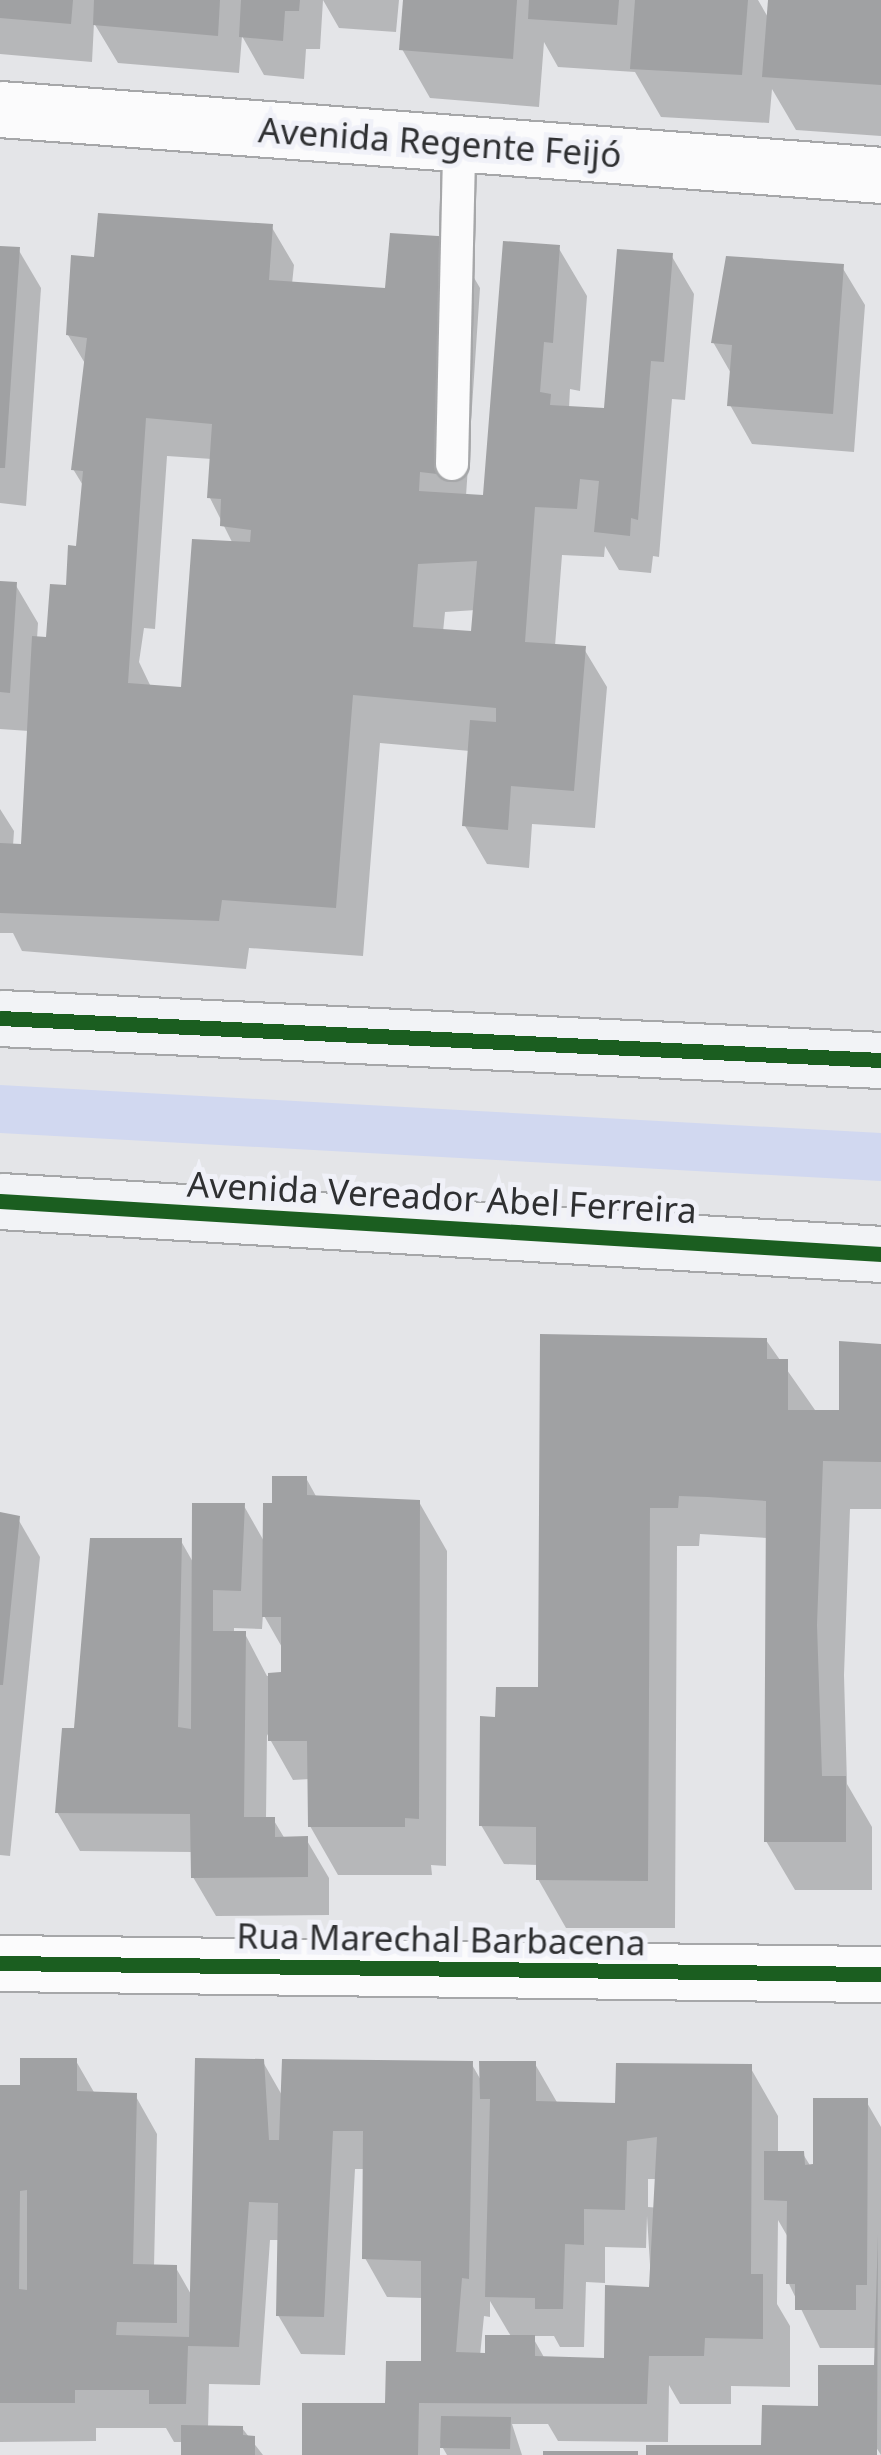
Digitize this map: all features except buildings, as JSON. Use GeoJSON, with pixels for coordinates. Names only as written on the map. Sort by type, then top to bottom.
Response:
{"type":"FeatureCollection","features":[{"type":"Feature","properties":{"kind":"main road","name":"Avenida Regente Feijó"},"geometry":{"type":"LineString","coordinates":[[0,109],[881,175]]}},
{"type":"Feature","properties":{"kind":"main road"},"geometry":{"type":"LineString","coordinates":[[0,1018],[881,1060]]}},
{"type":"Feature","properties":{"kind":"main road","name":"Avenida Vereador Abel Ferreira"},"geometry":{"type":"LineString","coordinates":[[0,1201],[881,1254]]}},
{"type":"Feature","properties":{"kind":"main road","name":"Rua Marechal Barbacena"},"geometry":{"type":"LineString","coordinates":[[0,1964],[881,1974]]}},
{"type":"Feature","properties":{"kind":"lane"},"geometry":{"type":"LineString","coordinates":[[452,464],[458,144]]}},
{"type":"Feature","properties":{"kind":"shaded area"},"geometry":{"type":"Polygon","coordinates":[[[0,1085],[881,1133],[881,1181],[0,1133],[0,1085]]]}},
{"type":"Feature","properties":{"kind":"cycle path"},"geometry":{"type":"LineString","coordinates":[[0,1018],[881,1060]]}},
{"type":"Feature","properties":{"kind":"cycle path"},"geometry":{"type":"LineString","coordinates":[[0,1201],[881,1254]]}},
{"type":"Feature","properties":{"kind":"cycle path"},"geometry":{"type":"LineString","coordinates":[[0,1963],[881,1974]]}}]}
